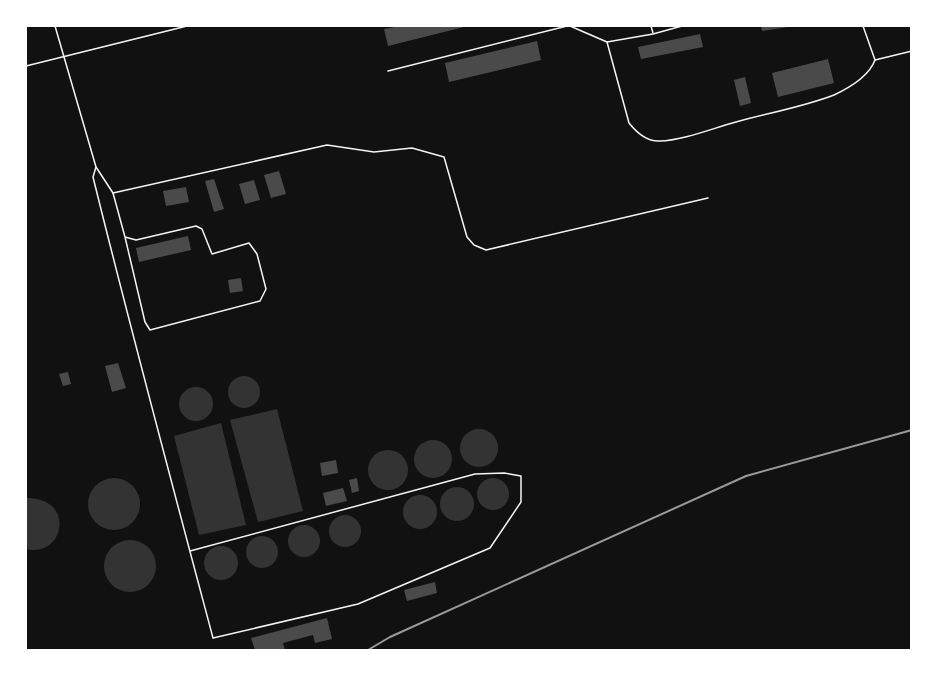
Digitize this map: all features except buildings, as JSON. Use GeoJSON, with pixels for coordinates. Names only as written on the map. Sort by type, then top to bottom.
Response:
{"type":"FeatureCollection","features":[{"type":"Feature","properties":{"kind":"lane"},"geometry":{"type":"LineString","coordinates":[[55,26],[62,57],[96,167],[113,194],[145,322],[150,330],[260,301],[266,289],[258,254],[249,243],[212,254],[201,229],[196,226],[136,240],[125,237]]}},
{"type":"Feature","properties":{"kind":"lane"},"geometry":{"type":"LineString","coordinates":[[26,66],[188,26]]}},
{"type":"Feature","properties":{"kind":"lane"},"geometry":{"type":"LineString","coordinates":[[388,70],[569,26],[607,42],[682,26]]}},
{"type":"Feature","properties":{"kind":"lane"},"geometry":{"type":"LineString","coordinates":[[651,26],[653,34]]}},
{"type":"Feature","properties":{"kind":"lane"},"geometry":{"type":"LineString","coordinates":[[607,42],[629,123],[636,132],[647,139],[658,142],[834,95],[855,83],[872,69],[875,60],[863,26]]}},
{"type":"Feature","properties":{"kind":"lane"},"geometry":{"type":"LineString","coordinates":[[875,60],[912,51]]}},
{"type":"Feature","properties":{"kind":"lane"},"geometry":{"type":"LineString","coordinates":[[113,194],[327,145],[374,152],[412,148],[444,157],[467,237],[474,245],[486,250],[708,198]]}},
{"type":"Feature","properties":{"kind":"lane"},"geometry":{"type":"LineString","coordinates":[[96,167],[93,177],[190,551],[213,638],[358,604],[490,548],[521,502],[520,476],[504,473],[476,474],[190,551]]}},
{"type":"Feature","properties":{"kind":"shaded area"},"geometry":{"type":"Polygon","coordinates":[[[244,376],[255,381],[260,392],[255,403],[244,408],[233,403],[228,392],[233,381],[244,376]]]}},
{"type":"Feature","properties":{"kind":"shaded area"},"geometry":{"type":"Polygon","coordinates":[[[196,387],[208,392],[213,404],[208,416],[196,421],[184,416],[179,404],[184,392],[196,387]]]}},
{"type":"Feature","properties":{"kind":"shaded area"},"geometry":{"type":"Polygon","coordinates":[[[277,409],[303,511],[258,522],[230,420],[277,409]]]}},
{"type":"Feature","properties":{"kind":"shaded area"},"geometry":{"type":"Polygon","coordinates":[[[221,423],[246,525],[199,535],[174,436],[221,423]]]}},
{"type":"Feature","properties":{"kind":"shaded area"},"geometry":{"type":"Polygon","coordinates":[[[479,429],[493,434],[498,448],[493,462],[479,467],[465,462],[460,448],[465,434],[479,429]]]}},
{"type":"Feature","properties":{"kind":"shaded area"},"geometry":{"type":"Polygon","coordinates":[[[433,440],[447,445],[452,459],[447,473],[433,478],[419,473],[414,459],[419,445],[433,440]]]}},
{"type":"Feature","properties":{"kind":"shaded area"},"geometry":{"type":"Polygon","coordinates":[[[388,450],[402,456],[408,470],[402,484],[388,490],[374,484],[368,470],[374,456],[388,450]]]}},
{"type":"Feature","properties":{"kind":"shaded area"},"geometry":{"type":"Polygon","coordinates":[[[109,478],[119,478],[128,482],[136,490],[140,504],[136,518],[128,526],[119,530],[109,530],[100,526],[92,518],[88,509],[88,499],[92,490],[100,482],[109,478]]]}},
{"type":"Feature","properties":{"kind":"shaded area"},"geometry":{"type":"Polygon","coordinates":[[[493,478],[504,483],[509,494],[504,505],[493,510],[482,505],[477,494],[482,483],[493,478]]]}},
{"type":"Feature","properties":{"kind":"shaded area"},"geometry":{"type":"Polygon","coordinates":[[[457,487],[469,492],[474,504],[469,516],[457,521],[445,516],[440,504],[445,492],[457,487]]]}},
{"type":"Feature","properties":{"kind":"shaded area"},"geometry":{"type":"Polygon","coordinates":[[[420,495],[432,500],[437,512],[432,524],[420,529],[408,524],[403,512],[408,500],[420,495]]]}},
{"type":"Feature","properties":{"kind":"shaded area"},"geometry":{"type":"Polygon","coordinates":[[[26,498],[42,500],[53,507],[58,516],[59,526],[56,537],[49,545],[39,549],[26,549],[26,498]]]}},
{"type":"Feature","properties":{"kind":"shaded area"},"geometry":{"type":"Polygon","coordinates":[[[345,515],[356,520],[361,531],[356,542],[345,547],[334,542],[329,531],[334,520],[345,515]]]}},
{"type":"Feature","properties":{"kind":"shaded area"},"geometry":{"type":"Polygon","coordinates":[[[304,525],[315,530],[320,541],[315,552],[304,557],[293,552],[288,541],[293,530],[304,525]]]}},
{"type":"Feature","properties":{"kind":"shaded area"},"geometry":{"type":"Polygon","coordinates":[[[262,536],[273,541],[278,552],[273,563],[262,568],[251,563],[246,552],[251,541],[262,536]]]}},
{"type":"Feature","properties":{"kind":"shaded area"},"geometry":{"type":"Polygon","coordinates":[[[130,540],[140,542],[148,548],[154,556],[156,566],[154,576],[148,584],[140,590],[130,592],[120,590],[112,584],[106,576],[104,566],[106,556],[112,548],[120,542],[130,540]]]}},
{"type":"Feature","properties":{"kind":"shaded area"},"geometry":{"type":"Polygon","coordinates":[[[221,546],[233,551],[238,563],[233,575],[221,580],[209,575],[204,563],[209,551],[221,546]]]}},
{"type":"Feature","properties":{"kind":"railway"},"geometry":{"type":"LineString","coordinates":[[368,650],[390,637],[746,476],[912,430]]}}]}
